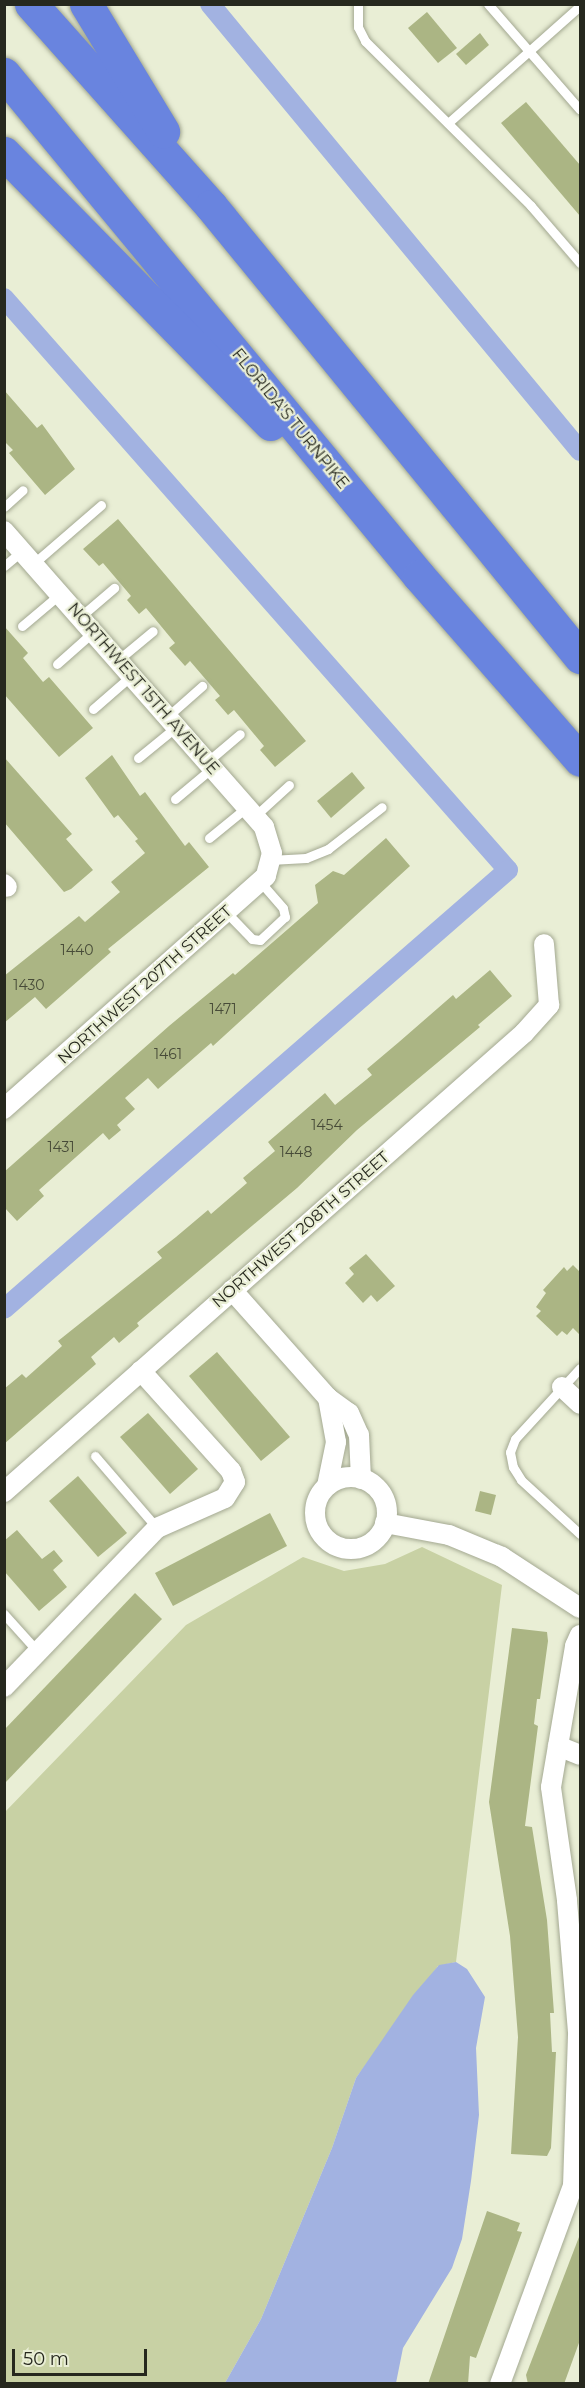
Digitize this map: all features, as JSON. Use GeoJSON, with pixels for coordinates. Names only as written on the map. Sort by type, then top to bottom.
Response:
{"type":"FeatureCollection","features":[{"type":"Feature","properties":{"kind":"highway"},"geometry":{"type":"LineString","coordinates":[[31,4],[211,206],[580,657]]}},
{"type":"Feature","properties":{"kind":"highway"},"geometry":{"type":"LineString","coordinates":[[86,4],[211,206]]}},
{"type":"Feature","properties":{"kind":"highway","name":"FLORIDA'S TURNPIKE"},"geometry":{"type":"LineString","coordinates":[[4,74],[419,576],[580,760]]}},
{"type":"Feature","properties":{"kind":"highway"},"geometry":{"type":"LineString","coordinates":[[4,153],[419,576]]}},
{"type":"Feature","properties":{"kind":"street","name":"NORTHWEST 15TH AVENUE"},"geometry":{"type":"LineString","coordinates":[[4,531],[264,827],[271,856]]}},
{"type":"Feature","properties":{"kind":"street","name":"NORTHWEST 207TH STREET"},"geometry":{"type":"LineString","coordinates":[[4,1109],[260,882],[271,856]]}},
{"type":"Feature","properties":{"kind":"street","name":"NORTHWEST 208TH STREET"},"geometry":{"type":"LineString","coordinates":[[4,1492],[524,1033],[549,1005],[544,944]]}},
{"type":"Feature","properties":{"kind":"street"},"geometry":{"type":"LineString","coordinates":[[232,1290],[328,1398],[349,1413],[359,1435],[362,1479]]}},
{"type":"Feature","properties":{"kind":"street"},"geometry":{"type":"LineString","coordinates":[[4,1687],[157,1528],[225,1498],[235,1482],[231,1471],[141,1371]]}},
{"type":"Feature","properties":{"kind":"street"},"geometry":{"type":"LineString","coordinates":[[562,1387],[580,1404]]}},
{"type":"Feature","properties":{"kind":"street"},"geometry":{"type":"LineString","coordinates":[[327,1486],[337,1480],[362,1479],[372,1484],[385,1501],[385,1523],[373,1542],[362,1548],[350,1550],[327,1541],[317,1526],[315,1507],[327,1486],[336,1442],[328,1398]]}},
{"type":"Feature","properties":{"kind":"street"},"geometry":{"type":"LineString","coordinates":[[385,1523],[449,1535],[502,1557],[580,1608]]}},
{"type":"Feature","properties":{"kind":"street"},"geometry":{"type":"LineString","coordinates":[[500,2384],[567,2204],[577,2159],[578,2032],[567,1899],[551,1787],[575,1646],[580,1635]]}},
{"type":"Feature","properties":{"kind":"street"},"geometry":{"type":"LineString","coordinates":[[558,1746],[580,1755]]}},
{"type":"Feature","properties":{"kind":"lane"},"geometry":{"type":"LineString","coordinates":[[358,4],[358,27],[365,41],[448,123],[580,263]]}},
{"type":"Feature","properties":{"kind":"lane"},"geometry":{"type":"LineString","coordinates":[[488,4],[580,110]]}},
{"type":"Feature","properties":{"kind":"lane"},"geometry":{"type":"LineString","coordinates":[[448,123],[580,6]]}},
{"type":"Feature","properties":{"kind":"lane"},"geometry":{"type":"LineString","coordinates":[[4,507],[23,490]]}},
{"type":"Feature","properties":{"kind":"lane"},"geometry":{"type":"LineString","coordinates":[[4,566],[28,557],[101,505]]}},
{"type":"Feature","properties":{"kind":"lane"},"geometry":{"type":"LineString","coordinates":[[57,664],[114,588]]}},
{"type":"Feature","properties":{"kind":"lane"},"geometry":{"type":"LineString","coordinates":[[22,626],[60,594]]}},
{"type":"Feature","properties":{"kind":"lane"},"geometry":{"type":"LineString","coordinates":[[118,660],[153,631]]}},
{"type":"Feature","properties":{"kind":"lane"},"geometry":{"type":"LineString","coordinates":[[93,709],[131,676]]}},
{"type":"Feature","properties":{"kind":"lane"},"geometry":{"type":"LineString","coordinates":[[138,758],[202,686]]}},
{"type":"Feature","properties":{"kind":"lane"},"geometry":{"type":"LineString","coordinates":[[175,799],[240,734]]}},
{"type":"Feature","properties":{"kind":"lane"},"geometry":{"type":"LineString","coordinates":[[209,838],[289,785]]}},
{"type":"Feature","properties":{"kind":"lane"},"geometry":{"type":"LineString","coordinates":[[271,856],[306,858],[328,849],[382,807]]}},
{"type":"Feature","properties":{"kind":"lane"},"geometry":{"type":"LineString","coordinates":[[227,913],[252,939],[260,940],[285,918],[283,908],[260,882]]}},
{"type":"Feature","properties":{"kind":"lane"},"geometry":{"type":"LineString","coordinates":[[580,1368],[515,1439],[510,1452],[513,1467],[521,1480],[580,1534]]}},
{"type":"Feature","properties":{"kind":"lane"},"geometry":{"type":"LineString","coordinates":[[95,1456],[157,1528]]}},
{"type":"Feature","properties":{"kind":"lane"},"geometry":{"type":"LineString","coordinates":[[4,1614],[38,1652]]}},
{"type":"Feature","properties":{"kind":"green space"},"geometry":{"type":"Polygon","coordinates":[[[422,1547],[502,1585],[456,1962],[438,1966],[356,2078],[332,2148],[261,2319],[225,2383],[5,2383],[4,1813],[186,1625],[303,1557],[344,1571],[385,1564],[422,1547]]]}},
{"type":"Feature","properties":{"kind":"water"},"geometry":{"type":"Polygon","coordinates":[[[456,1962],[467,1969],[485,1997],[476,2048],[479,2115],[471,2181],[462,2239],[452,2268],[403,2348],[396,2383],[225,2383],[261,2319],[332,2148],[356,2078],[413,1995],[439,1965],[456,1962]]]}},
{"type":"Feature","properties":{"kind":"building"},"geometry":{"type":"Polygon","coordinates":[[[427,12],[457,48],[438,63],[408,28],[427,12]]]}},
{"type":"Feature","properties":{"kind":"building"},"geometry":{"type":"Polygon","coordinates":[[[480,33],[489,45],[466,65],[456,54],[480,33]]]}},
{"type":"Feature","properties":{"kind":"building"},"geometry":{"type":"Polygon","coordinates":[[[526,102],[580,165],[580,216],[501,123],[526,102]]]}},
{"type":"Feature","properties":{"kind":"building"},"geometry":{"type":"Polygon","coordinates":[[[4,390],[37,428],[42,424],[75,469],[45,495],[9,453],[13,450],[4,441],[4,390]]]}},
{"type":"Feature","properties":{"kind":"building"},"geometry":{"type":"Polygon","coordinates":[[[118,519],[306,741],[275,767],[260,750],[264,746],[234,710],[228,715],[215,700],[220,696],[190,661],[185,666],[169,648],[175,643],[146,608],[139,614],[127,600],[131,596],[103,563],[99,566],[83,549],[118,519]]]}},
{"type":"Feature","properties":{"kind":"building"},"geometry":{"type":"Polygon","coordinates":[[[4,626],[28,653],[23,658],[43,682],[49,677],[93,728],[59,757],[4,694],[4,626]]]}},
{"type":"Feature","properties":{"kind":"building"},"geometry":{"type":"Polygon","coordinates":[[[112,755],[140,796],[145,792],[185,846],[189,842],[209,867],[108,949],[111,952],[46,1009],[35,997],[4,1023],[4,976],[79,916],[85,922],[120,892],[111,882],[145,853],[135,841],[138,839],[118,815],[114,818],[85,778],[112,755]]]}},
{"type":"Feature","properties":{"kind":"building"},"geometry":{"type":"Polygon","coordinates":[[[4,757],[72,834],[66,839],[93,870],[71,889],[64,892],[4,822],[4,757]]]}},
{"type":"Feature","properties":{"kind":"building"},"geometry":{"type":"Polygon","coordinates":[[[352,772],[365,788],[331,818],[317,801],[352,772]]]}},
{"type":"Feature","properties":{"kind":"building"},"geometry":{"type":"Polygon","coordinates":[[[386,838],[410,866],[213,1046],[211,1043],[158,1089],[148,1078],[125,1098],[135,1109],[117,1125],[121,1130],[109,1140],[103,1133],[39,1190],[44,1196],[17,1221],[4,1207],[4,1172],[169,1026],[233,973],[235,975],[318,903],[315,885],[333,871],[344,875],[386,838]]]}},
{"type":"Feature","properties":{"kind":"building"},"geometry":{"type":"Polygon","coordinates":[[[490,970],[512,996],[478,1025],[480,1027],[357,1130],[297,1188],[137,1323],[139,1326],[119,1343],[114,1337],[91,1357],[96,1364],[4,1444],[4,1389],[22,1374],[26,1378],[62,1346],[58,1341],[162,1258],[157,1252],[208,1210],[211,1214],[247,1183],[243,1178],[275,1151],[268,1142],[325,1093],[335,1105],[372,1075],[367,1069],[453,995],[456,999],[490,970]]]}},
{"type":"Feature","properties":{"kind":"building"},"geometry":{"type":"Polygon","coordinates":[[[366,1254],[395,1286],[377,1302],[371,1295],[363,1303],[345,1283],[354,1274],[349,1268],[366,1254]]]}},
{"type":"Feature","properties":{"kind":"building"},"geometry":{"type":"Polygon","coordinates":[[[573,1265],[580,1272],[580,1335],[573,1328],[567,1335],[562,1331],[557,1336],[536,1316],[541,1311],[536,1307],[546,1293],[543,1290],[564,1267],[567,1271],[573,1265]]]}},
{"type":"Feature","properties":{"kind":"building"},"geometry":{"type":"Polygon","coordinates":[[[217,1352],[290,1437],[261,1461],[189,1376],[217,1352]]]}},
{"type":"Feature","properties":{"kind":"building"},"geometry":{"type":"Polygon","coordinates":[[[148,1413],[198,1469],[170,1494],[120,1437],[148,1413]]]}},
{"type":"Feature","properties":{"kind":"building"},"geometry":{"type":"Polygon","coordinates":[[[78,1476],[127,1533],[98,1557],[49,1501],[78,1476]]]}},
{"type":"Feature","properties":{"kind":"building"},"geometry":{"type":"Polygon","coordinates":[[[480,1491],[496,1495],[491,1515],[475,1511],[480,1491]]]}},
{"type":"Feature","properties":{"kind":"building"},"geometry":{"type":"Polygon","coordinates":[[[270,1513],[287,1546],[173,1606],[155,1573],[270,1513]]]}},
{"type":"Feature","properties":{"kind":"building"},"geometry":{"type":"Polygon","coordinates":[[[17,1530],[42,1559],[54,1550],[63,1561],[53,1570],[67,1587],[39,1611],[4,1571],[4,1541],[17,1530]]]}},
{"type":"Feature","properties":{"kind":"building"},"geometry":{"type":"Polygon","coordinates":[[[135,1593],[162,1619],[4,1784],[4,1730],[135,1593]]]}},
{"type":"Feature","properties":{"kind":"building"},"geometry":{"type":"Polygon","coordinates":[[[512,1628],[547,1632],[548,1641],[540,1699],[537,1699],[534,1724],[538,1726],[525,1826],[532,1827],[547,1920],[554,2013],[550,2013],[552,2052],[556,2052],[551,2148],[547,2156],[511,2154],[518,2037],[510,1936],[489,1802],[512,1628]]]}},
{"type":"Feature","properties":{"kind":"building"},"geometry":{"type":"Polygon","coordinates":[[[487,2211],[520,2223],[517,2231],[522,2232],[476,2358],[470,2356],[468,2384],[428,2384],[487,2211]]]}},
{"type":"Feature","properties":{"kind":"building"},"geometry":{"type":"Polygon","coordinates":[[[579,2237],[580,2340],[564,2384],[528,2384],[526,2375],[579,2237]]]}},
{"type":"Feature","properties":{"kind":"waterway"},"geometry":{"type":"LineString","coordinates":[[210,4],[580,451]]}},
{"type":"Feature","properties":{"kind":"waterway"},"geometry":{"type":"LineString","coordinates":[[4,298],[508,870],[4,1309]]}}]}
